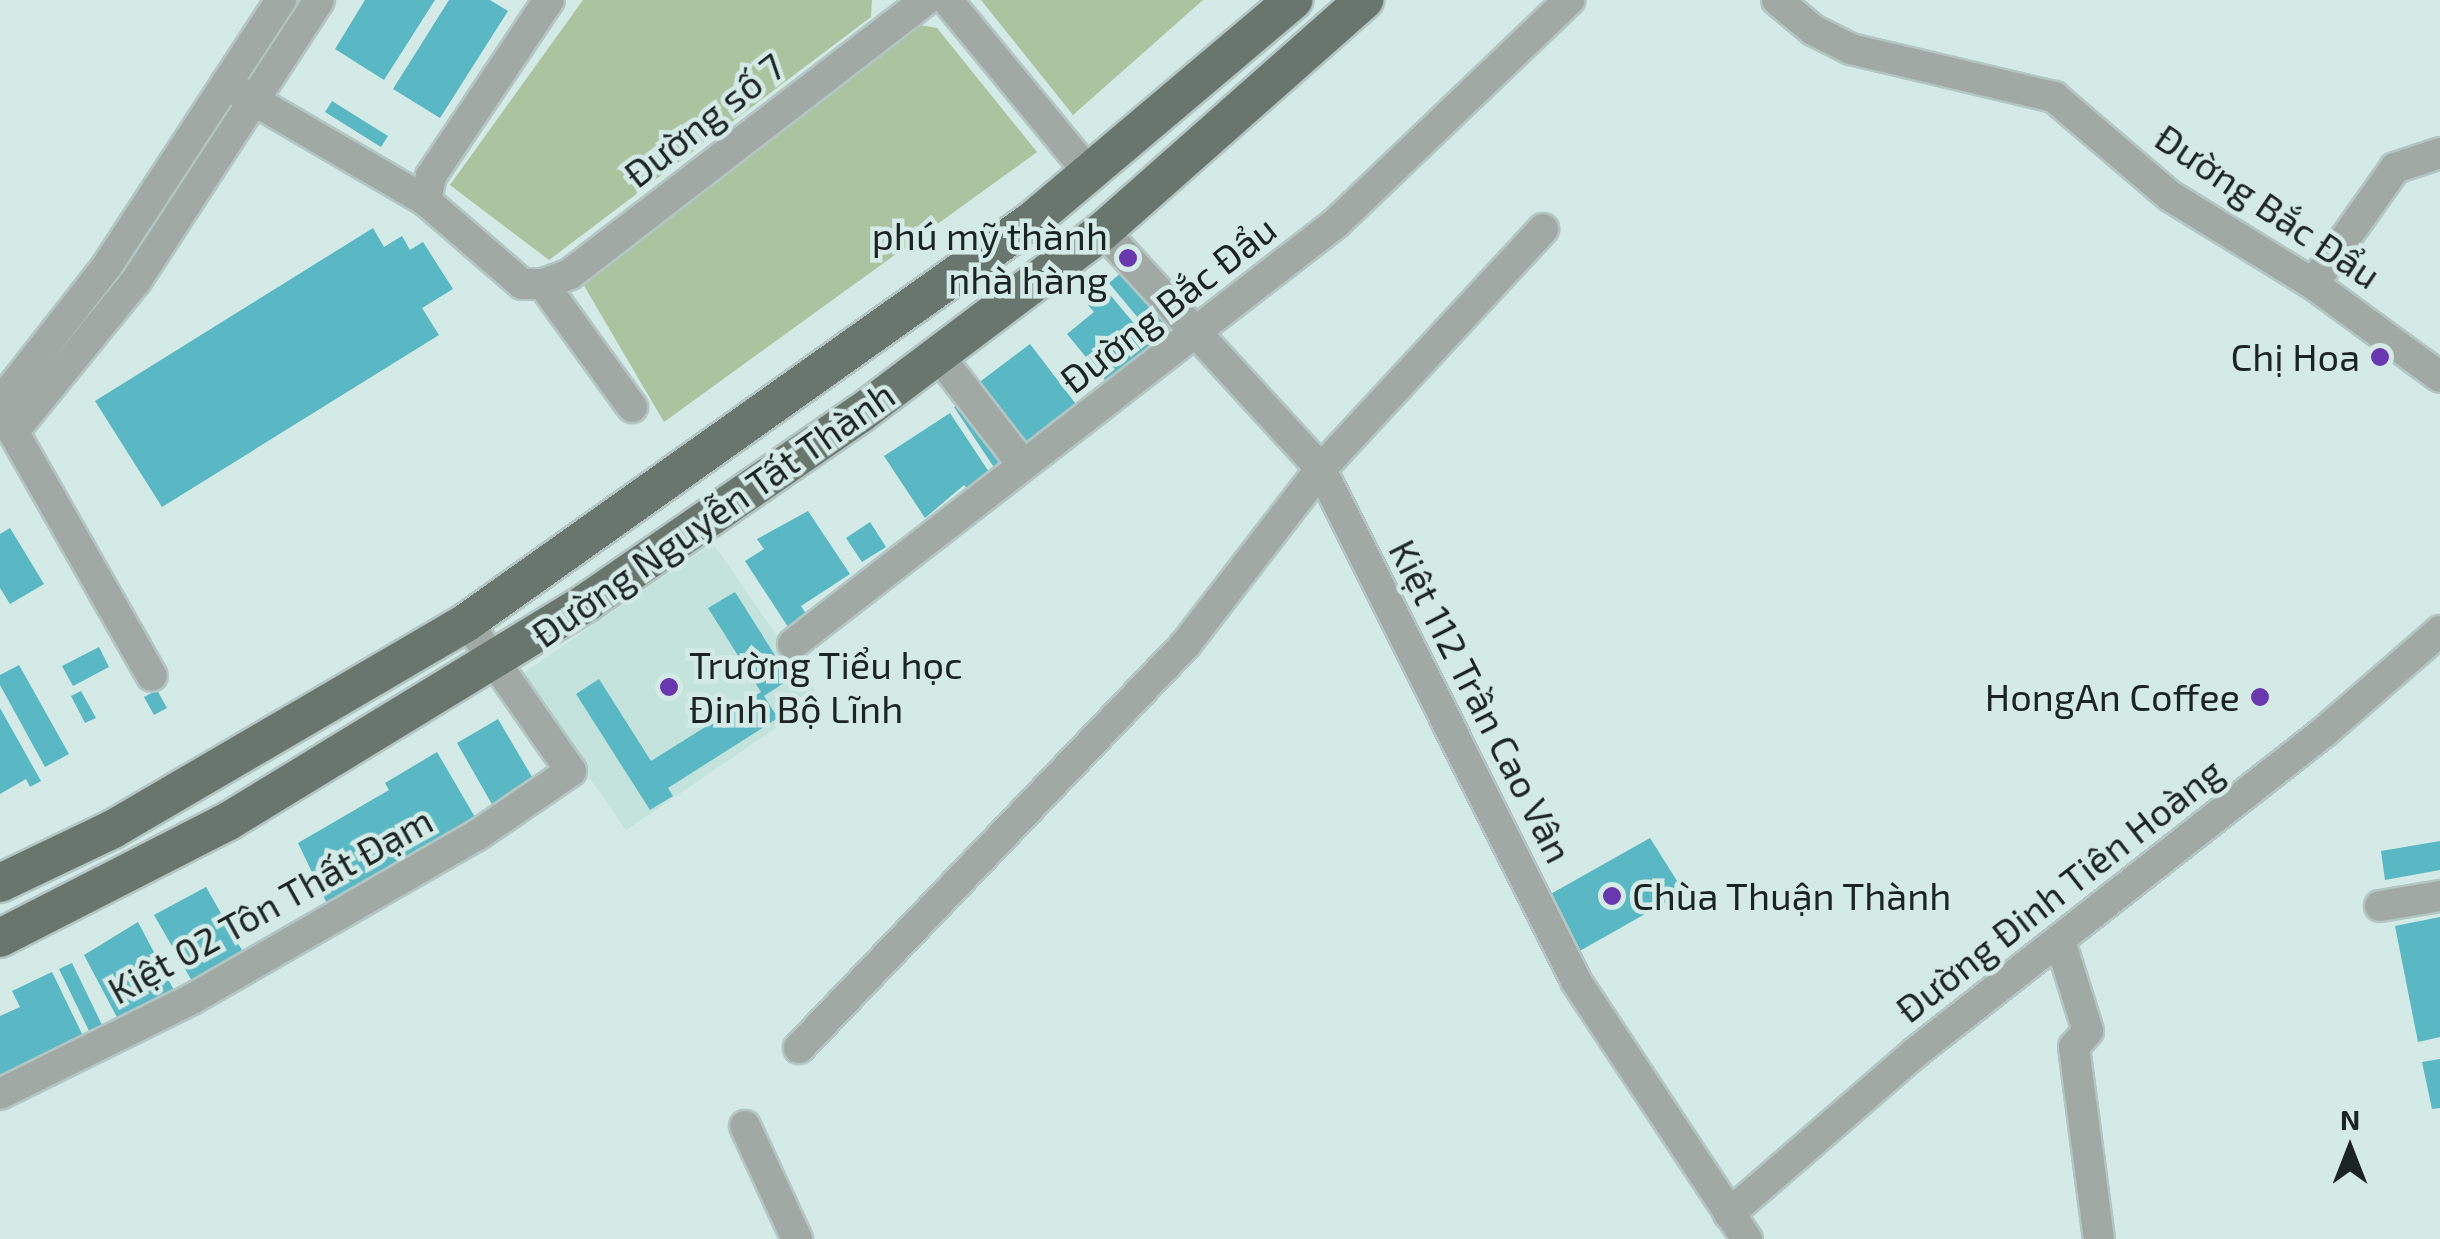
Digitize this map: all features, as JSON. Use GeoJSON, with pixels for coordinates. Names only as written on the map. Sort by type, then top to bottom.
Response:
{"type":"FeatureCollection","features":[{"type":"Feature","properties":{"kind":"main road","name":"Đường Nguyễn Tất Thành"},"geometry":{"type":"LineString","coordinates":[[0,883],[112,829],[467,622],[1079,183],[1293,0]]}},
{"type":"Feature","properties":{"kind":"main road","name":"Đường Nguyễn Tất Thành"},"geometry":{"type":"LineString","coordinates":[[0,938],[228,822],[498,662],[938,356],[1103,231],[1364,0]]}},
{"type":"Feature","properties":{"kind":"main road"},"geometry":{"type":"LineString","coordinates":[[1079,183],[1103,231]]}},
{"type":"Feature","properties":{"kind":"street"},"geometry":{"type":"LineString","coordinates":[[5,414],[108,266],[281,0]]}},
{"type":"Feature","properties":{"kind":"street"},"geometry":{"type":"LineString","coordinates":[[5,414],[136,281],[319,0]]}},
{"type":"Feature","properties":{"kind":"street"},"geometry":{"type":"LineString","coordinates":[[426,202],[431,176],[549,0]]}},
{"type":"Feature","properties":{"kind":"street","name":"Đường số 7"},"geometry":{"type":"LineString","coordinates":[[533,284],[570,274],[926,0]]}},
{"type":"Feature","properties":{"kind":"street"},"geometry":{"type":"LineString","coordinates":[[947,0],[1079,183]]}},
{"type":"Feature","properties":{"kind":"street","name":"Đường Bắc Đẩu"},"geometry":{"type":"LineString","coordinates":[[1777,0],[1813,30],[1851,50],[2054,97],[2170,196],[2313,284],[2440,377]]}},
{"type":"Feature","properties":{"kind":"street","name":"Đường Bắc Đẩu"},"geometry":{"type":"LineString","coordinates":[[793,644],[1336,223],[1549,7]]}},
{"type":"Feature","properties":{"kind":"street"},"geometry":{"type":"LineString","coordinates":[[226,84],[426,202],[533,284],[632,407]]}},
{"type":"Feature","properties":{"kind":"street"},"geometry":{"type":"LineString","coordinates":[[2313,284],[2395,168],[2440,153]]}},
{"type":"Feature","properties":{"kind":"street"},"geometry":{"type":"LineString","coordinates":[[800,1048],[1186,644],[1321,469],[1543,229]]}},
{"type":"Feature","properties":{"kind":"street","name":"Kiệt 112 Trần Cao Vân"},"geometry":{"type":"LineString","coordinates":[[1103,231],[1321,469],[1576,981],[1747,1239]]}},
{"type":"Feature","properties":{"kind":"street"},"geometry":{"type":"LineString","coordinates":[[938,356],[1023,465]]}},
{"type":"Feature","properties":{"kind":"street"},"geometry":{"type":"LineString","coordinates":[[5,414],[152,676]]}},
{"type":"Feature","properties":{"kind":"street"},"geometry":{"type":"LineString","coordinates":[[467,622],[498,662]]}},
{"type":"Feature","properties":{"kind":"street","name":"Đường Đinh Tiên Hoàng"},"geometry":{"type":"LineString","coordinates":[[1729,1214],[1916,1052],[2440,631]]}},
{"type":"Feature","properties":{"kind":"street","name":"Kiệt 02 Tôn Thất Đạm"},"geometry":{"type":"LineString","coordinates":[[0,1094],[192,999],[476,836],[571,771],[498,662]]}},
{"type":"Feature","properties":{"kind":"street"},"geometry":{"type":"LineString","coordinates":[[2380,906],[2440,896]]}},
{"type":"Feature","properties":{"kind":"street"},"geometry":{"type":"LineString","coordinates":[[2060,940],[2088,1031],[2074,1047],[2099,1239]]}},
{"type":"Feature","properties":{"kind":"street"},"geometry":{"type":"LineString","coordinates":[[745,1126],[797,1239]]}},
{"type":"Feature","properties":{"kind":"shaded area","name":"Trường Tiểu học Đinh Bộ Lĩnh"},"geometry":{"type":"Polygon","coordinates":[[[713,543],[820,698],[626,830],[519,676],[713,543]]]}},
{"type":"Feature","properties":{"kind":"green space"},"geometry":{"type":"Polygon","coordinates":[[[583,0],[872,0],[871,17],[549,260],[450,185],[583,0]]]}},
{"type":"Feature","properties":{"kind":"green space"},"geometry":{"type":"Polygon","coordinates":[[[981,0],[1203,0],[1073,115],[981,0]]]}},
{"type":"Feature","properties":{"kind":"green space"},"geometry":{"type":"Polygon","coordinates":[[[914,24],[937,28],[1037,152],[664,422],[583,284],[914,24]]]}},
{"type":"Feature","properties":{"kind":"building"},"geometry":{"type":"Polygon","coordinates":[[[365,0],[435,0],[384,80],[335,49],[365,0]]]}},
{"type":"Feature","properties":{"kind":"building"},"geometry":{"type":"Polygon","coordinates":[[[449,0],[490,0],[508,11],[440,118],[393,89],[449,0]]]}},
{"type":"Feature","properties":{"kind":"building"},"geometry":{"type":"Polygon","coordinates":[[[332,101],[388,136],[381,147],[325,112],[332,101]]]}},
{"type":"Feature","properties":{"kind":"building"},"geometry":{"type":"Polygon","coordinates":[[[373,228],[384,247],[402,236],[410,250],[423,242],[453,289],[422,308],[439,335],[162,507],[95,401],[373,228]]]}},
{"type":"Feature","properties":{"kind":"building"},"geometry":{"type":"Polygon","coordinates":[[[1122,272],[1183,333],[1164,349],[1109,283],[1122,272]]]}},
{"type":"Feature","properties":{"kind":"building"},"geometry":{"type":"Polygon","coordinates":[[[1106,290],[1158,352],[1113,390],[1067,334],[1094,312],[1088,305],[1106,290]]]}},
{"type":"Feature","properties":{"kind":"building"},"geometry":{"type":"Polygon","coordinates":[[[1030,344],[1082,412],[1029,453],[977,384],[1030,344]]]}},
{"type":"Feature","properties":{"kind":"building"},"geometry":{"type":"Polygon","coordinates":[[[971,395],[1015,461],[997,472],[954,407],[971,395]]]}},
{"type":"Feature","properties":{"kind":"building"},"geometry":{"type":"Polygon","coordinates":[[[950,413],[991,475],[968,490],[964,485],[925,518],[884,456],[950,413]]]}},
{"type":"Feature","properties":{"kind":"building"},"geometry":{"type":"Polygon","coordinates":[[[808,511],[850,574],[801,606],[807,615],[788,627],[745,561],[764,549],[757,539],[808,511]]]}},
{"type":"Feature","properties":{"kind":"building"},"geometry":{"type":"Polygon","coordinates":[[[870,522],[886,547],[862,562],[846,538],[870,522]]]}},
{"type":"Feature","properties":{"kind":"building"},"geometry":{"type":"Polygon","coordinates":[[[10,528],[44,584],[10,604],[0,588],[0,534],[10,528]]]}},
{"type":"Feature","properties":{"kind":"building"},"geometry":{"type":"Polygon","coordinates":[[[735,592],[790,679],[764,696],[778,718],[668,788],[673,796],[650,810],[576,694],[599,679],[651,761],[761,692],[708,608],[735,592]]]}},
{"type":"Feature","properties":{"kind":"building"},"geometry":{"type":"Polygon","coordinates":[[[99,647],[109,667],[73,686],[62,666],[99,647]]]}},
{"type":"Feature","properties":{"kind":"building"},"geometry":{"type":"Polygon","coordinates":[[[19,665],[69,754],[45,767],[0,685],[0,675],[19,665]]]}},
{"type":"Feature","properties":{"kind":"building"},"geometry":{"type":"Polygon","coordinates":[[[157,690],[167,708],[154,715],[144,697],[157,690]]]}},
{"type":"Feature","properties":{"kind":"building"},"geometry":{"type":"Polygon","coordinates":[[[81,691],[96,718],[85,723],[71,696],[81,691]]]}},
{"type":"Feature","properties":{"kind":"building"},"geometry":{"type":"Polygon","coordinates":[[[0,708],[41,781],[30,787],[26,779],[0,794],[0,708]]]}},
{"type":"Feature","properties":{"kind":"building"},"geometry":{"type":"Polygon","coordinates":[[[498,719],[535,782],[493,806],[457,743],[498,719]]]}},
{"type":"Feature","properties":{"kind":"building"},"geometry":{"type":"Polygon","coordinates":[[[437,752],[479,824],[330,910],[298,843],[389,790],[385,783],[437,752]]]}},
{"type":"Feature","properties":{"kind":"building","name":"Chùa Thuận Thành"},"geometry":{"type":"Polygon","coordinates":[[[1650,838],[1684,892],[1569,957],[1540,900],[1650,838]]]}},
{"type":"Feature","properties":{"kind":"building"},"geometry":{"type":"Polygon","coordinates":[[[2440,841],[2440,870],[2385,880],[2381,851],[2440,841]]]}},
{"type":"Feature","properties":{"kind":"building"},"geometry":{"type":"Polygon","coordinates":[[[206,887],[243,952],[192,981],[154,915],[206,887]]]}},
{"type":"Feature","properties":{"kind":"building"},"geometry":{"type":"Polygon","coordinates":[[[2440,917],[2440,1037],[2418,1042],[2395,926],[2440,917]]]}},
{"type":"Feature","properties":{"kind":"building"},"geometry":{"type":"Polygon","coordinates":[[[138,922],[176,994],[120,1023],[84,955],[138,922]]]}},
{"type":"Feature","properties":{"kind":"building"},"geometry":{"type":"Polygon","coordinates":[[[72,963],[104,1029],[91,1035],[59,969],[72,963]]]}},
{"type":"Feature","properties":{"kind":"building"},"geometry":{"type":"Polygon","coordinates":[[[52,972],[86,1042],[0,1083],[0,1016],[20,1007],[12,991],[52,972]]]}},
{"type":"Feature","properties":{"kind":"building"},"geometry":{"type":"Polygon","coordinates":[[[2440,1059],[2440,1108],[2432,1109],[2422,1062],[2440,1059]]]}},
{"type":"Feature","properties":{"kind":"place","name":"phú mỹ thành nhà hàng"},"geometry":{"type":"Point","coordinates":[1128,258]}},
{"type":"Feature","properties":{"kind":"place","name":"Chị Hoa"},"geometry":{"type":"Point","coordinates":[2380,357]}},
{"type":"Feature","properties":{"kind":"place","name":"Trường Tiểu học Đinh Bộ Lĩnh"},"geometry":{"type":"Point","coordinates":[669,687]}},
{"type":"Feature","properties":{"kind":"place","name":"HongAn Coffee"},"geometry":{"type":"Point","coordinates":[2260,697]}},
{"type":"Feature","properties":{"kind":"place","name":"Chùa Thuận Thành"},"geometry":{"type":"Point","coordinates":[1612,896]}}]}
